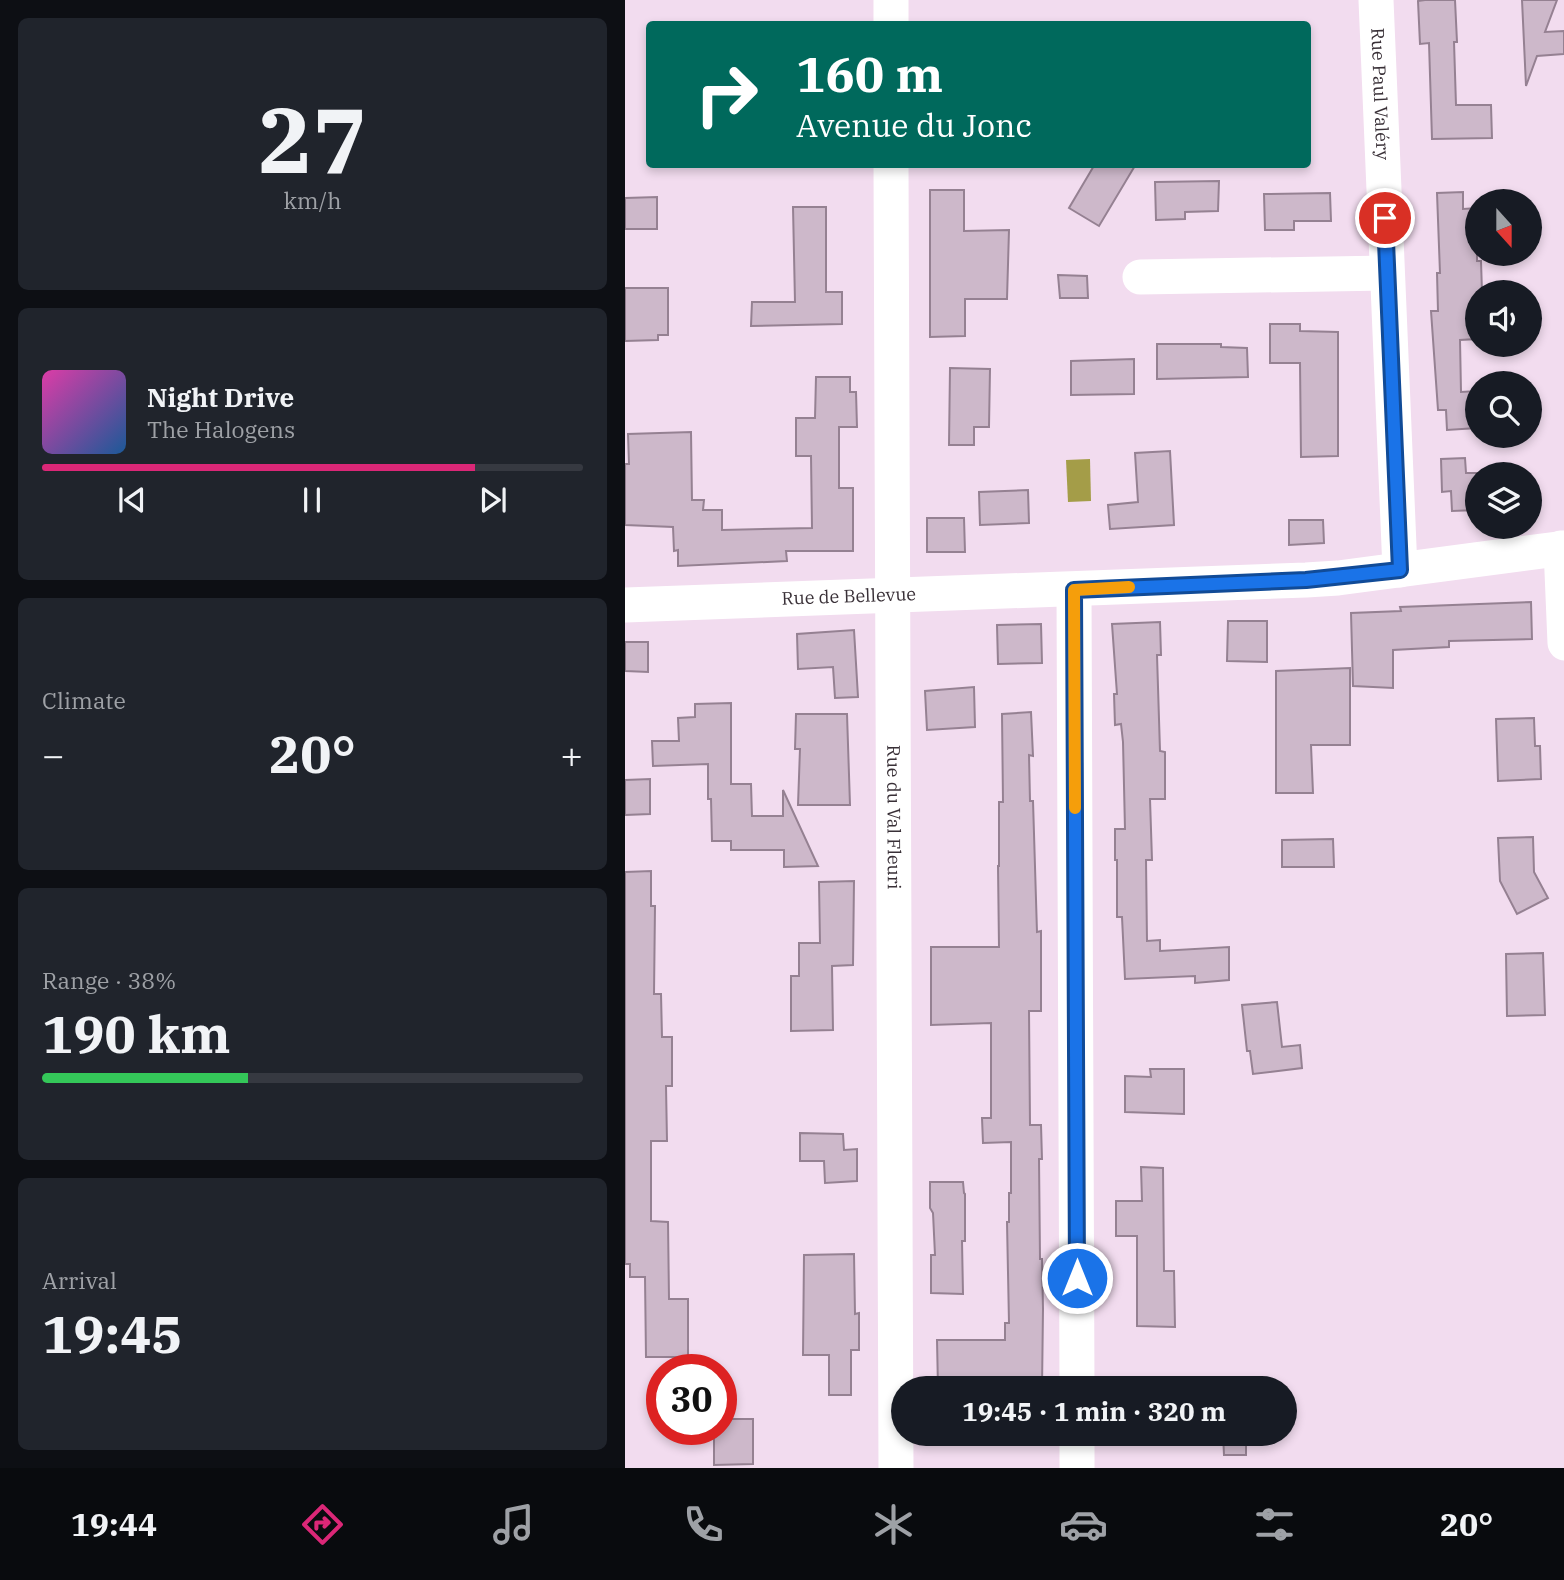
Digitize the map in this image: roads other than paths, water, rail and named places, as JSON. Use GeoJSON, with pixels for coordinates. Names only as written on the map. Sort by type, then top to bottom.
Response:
{"type":"FeatureCollection","features":[{"type":"Feature","properties":{"kind":"street"},"geometry":{"type":"LineString","coordinates":[[891,0],[891,21]]}},
{"type":"Feature","properties":{"kind":"street","name":"Rue Paul Valéry"},"geometry":{"type":"LineString","coordinates":[[1376,0],[1400,570]]}},
{"type":"Feature","properties":{"kind":"street","name":"Rue du Val Fleuri"},"geometry":{"type":"LineString","coordinates":[[891,168],[896,1468]]}},
{"type":"Feature","properties":{"kind":"street"},"geometry":{"type":"LineString","coordinates":[[1140,277],[1387,273]]}},
{"type":"Feature","properties":{"kind":"street"},"geometry":{"type":"LineString","coordinates":[[1563,548],[1564,643]]}},
{"type":"Feature","properties":{"kind":"street","name":"Rue de Bellevue"},"geometry":{"type":"LineString","coordinates":[[625,605],[893,593],[1074,590],[1306,580],[1563,548]]}},
{"type":"Feature","properties":{"kind":"street"},"geometry":{"type":"LineString","coordinates":[[1074,590],[1077,1376]]}},
{"type":"Feature","properties":{"kind":"street"},"geometry":{"type":"LineString","coordinates":[[1077,1446],[1077,1468]]}}]}
